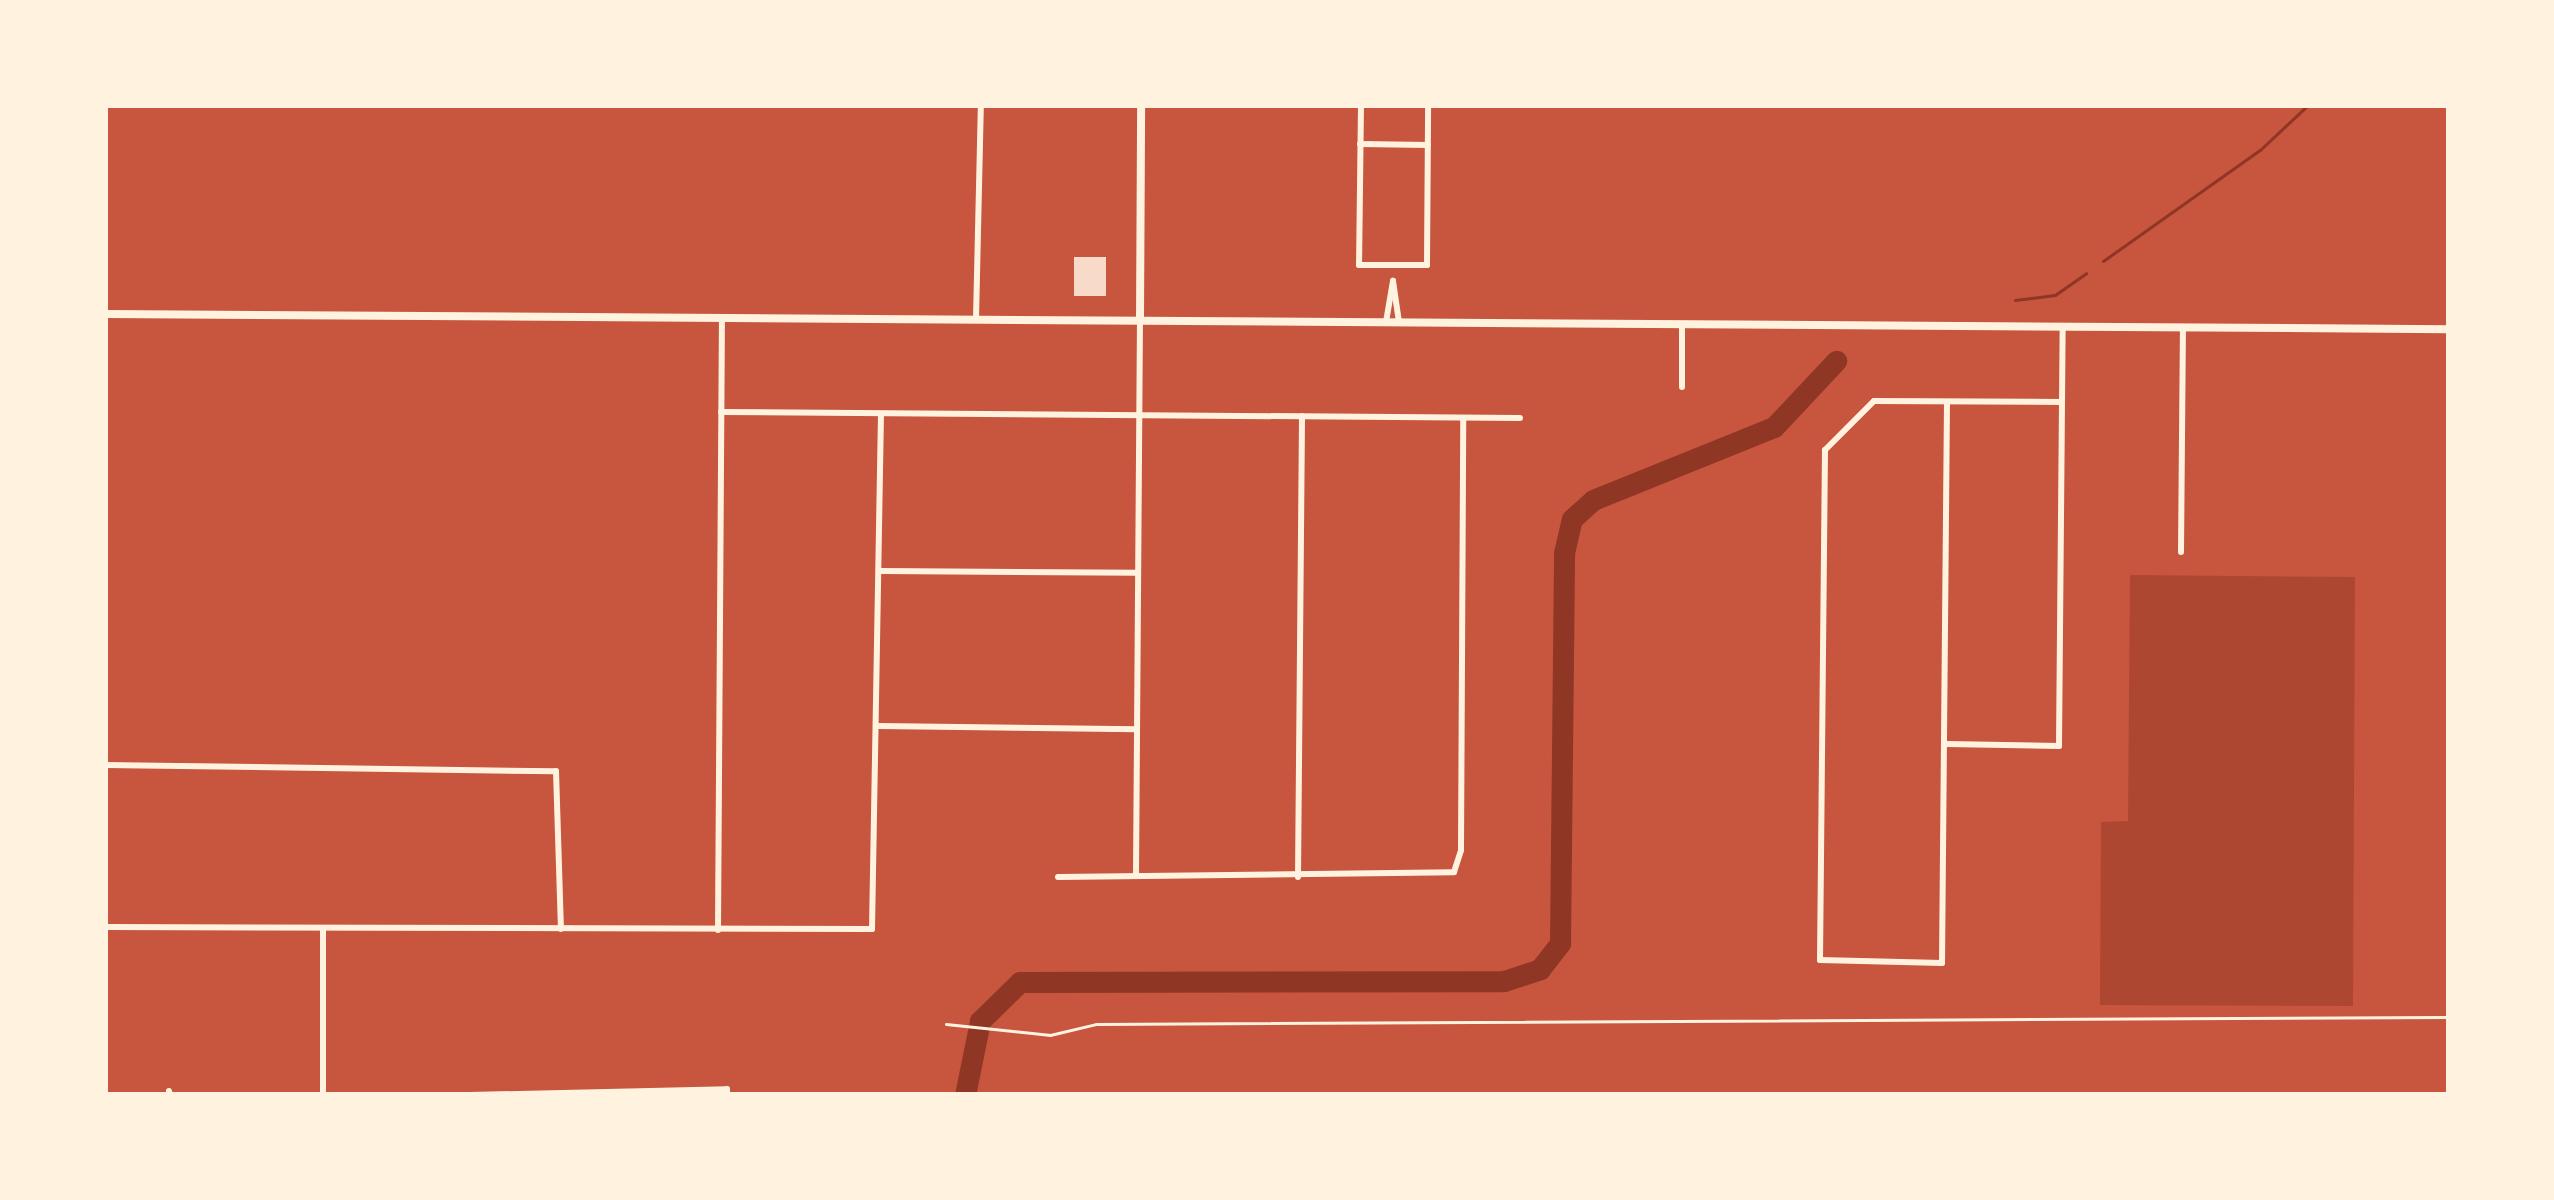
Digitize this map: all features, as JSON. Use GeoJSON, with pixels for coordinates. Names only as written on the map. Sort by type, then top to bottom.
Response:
{"type":"FeatureCollection","features":[{"type":"Feature","properties":{"kind":"street"},"geometry":{"type":"LineString","coordinates":[[976,320],[981,105]]}},
{"type":"Feature","properties":{"kind":"street"},"geometry":{"type":"LineString","coordinates":[[1136,876],[1142,105]]}},
{"type":"Feature","properties":{"kind":"street"},"geometry":{"type":"LineString","coordinates":[[1361,105],[1359,266],[1427,265],[1428,105]]}},
{"type":"Feature","properties":{"kind":"street"},"geometry":{"type":"LineString","coordinates":[[1360,144],[1428,146]]}},
{"type":"Feature","properties":{"kind":"street"},"geometry":{"type":"LineString","coordinates":[[1393,265],[1399,322]]}},
{"type":"Feature","properties":{"kind":"street"},"geometry":{"type":"LineString","coordinates":[[1386,322],[1393,281]]}},
{"type":"Feature","properties":{"kind":"street"},"geometry":{"type":"LineString","coordinates":[[105,314],[2449,329]]}},
{"type":"Feature","properties":{"kind":"street"},"geometry":{"type":"LineString","coordinates":[[718,930],[722,318]]}},
{"type":"Feature","properties":{"kind":"street"},"geometry":{"type":"LineString","coordinates":[[1682,324],[1682,387]]}},
{"type":"Feature","properties":{"kind":"street"},"geometry":{"type":"LineString","coordinates":[[1946,744],[2060,746],[2063,327]]}},
{"type":"Feature","properties":{"kind":"street"},"geometry":{"type":"LineString","coordinates":[[2181,552],[2183,327]]}},
{"type":"Feature","properties":{"kind":"street"},"geometry":{"type":"LineString","coordinates":[[1947,402],[1942,963],[1820,960],[1826,450],[1874,401],[2062,402]]}},
{"type":"Feature","properties":{"kind":"street"},"geometry":{"type":"LineString","coordinates":[[721,412],[1520,418]]}},
{"type":"Feature","properties":{"kind":"street"},"geometry":{"type":"LineString","coordinates":[[105,927],[872,928],[881,414]]}},
{"type":"Feature","properties":{"kind":"street"},"geometry":{"type":"LineString","coordinates":[[1298,877],[1302,416]]}},
{"type":"Feature","properties":{"kind":"street"},"geometry":{"type":"LineString","coordinates":[[1058,878],[1454,872],[1461,850],[1463,418]]}},
{"type":"Feature","properties":{"kind":"street"},"geometry":{"type":"LineString","coordinates":[[880,571],[1138,573]]}},
{"type":"Feature","properties":{"kind":"street"},"geometry":{"type":"LineString","coordinates":[[879,726],[1137,729]]}},
{"type":"Feature","properties":{"kind":"street"},"geometry":{"type":"LineString","coordinates":[[105,765],[556,772],[561,929]]}},
{"type":"Feature","properties":{"kind":"street"},"geometry":{"type":"LineString","coordinates":[[323,928],[323,1095]]}},
{"type":"Feature","properties":{"kind":"street"},"geometry":{"type":"LineString","coordinates":[[470,1095],[727,1092]]}},
{"type":"Feature","properties":{"kind":"lane"},"geometry":{"type":"LineString","coordinates":[[946,1024],[1050,1035],[1096,1024],[2449,1017]]}},
{"type":"Feature","properties":{"kind":"shaded area"},"geometry":{"type":"Polygon","coordinates":[[[2130,575],[2355,577],[2353,1006],[2100,1005],[2101,822],[2128,821],[2130,575]]]}},
{"type":"Feature","properties":{"kind":"building"},"geometry":{"type":"Polygon","coordinates":[[[1074,257],[1106,257],[1106,296],[1074,296],[1074,257]]]}},
{"type":"Feature","properties":{"kind":"waterway"},"geometry":{"type":"LineString","coordinates":[[2103,261],[2260,150],[2308,105]]}},
{"type":"Feature","properties":{"kind":"waterway"},"geometry":{"type":"LineString","coordinates":[[2015,300],[2055,295],[2086,273]]}},
{"type":"Feature","properties":{"kind":"waterway"},"geometry":{"type":"LineString","coordinates":[[965,1095],[980,1021],[1020,982],[1504,981],[1540,969],[1560,943],[1564,553],[1572,519],[1593,500],[1774,427],[1836,361]]}}]}
